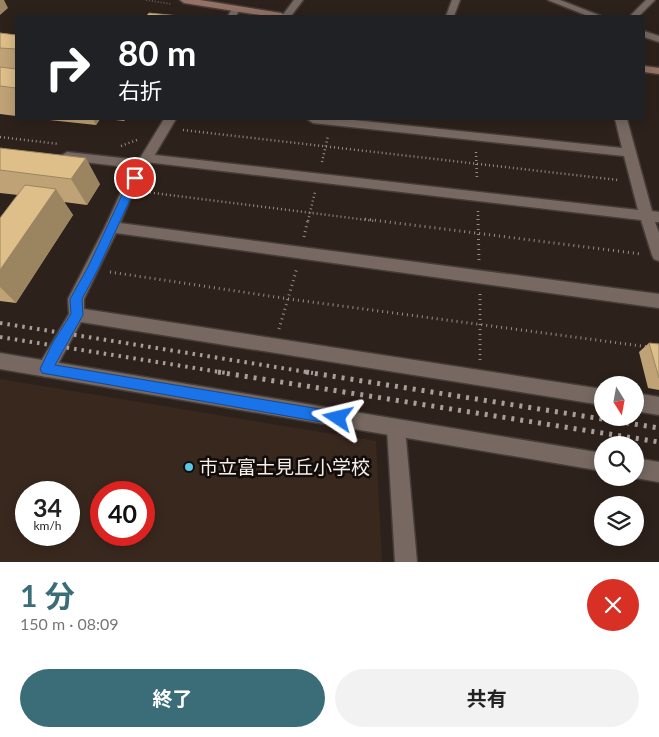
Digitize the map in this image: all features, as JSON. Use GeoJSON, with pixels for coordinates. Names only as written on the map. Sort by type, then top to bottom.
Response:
{"type":"FeatureCollection","features":[{"type":"Feature","properties":{"kind":"main road"},"geometry":{"type":"LineString","coordinates":[[184,0],[234,13],[265,15]]}},
{"type":"Feature","properties":{"kind":"main road"},"geometry":{"type":"LineString","coordinates":[[645,69],[659,71]]}},
{"type":"Feature","properties":{"kind":"street"},"geometry":{"type":"LineString","coordinates":[[287,15],[299,0]]}},
{"type":"Feature","properties":{"kind":"street"},"geometry":{"type":"LineString","coordinates":[[450,15],[456,0]]}},
{"type":"Feature","properties":{"kind":"street"},"geometry":{"type":"LineString","coordinates":[[552,0],[593,15]]}},
{"type":"Feature","properties":{"kind":"street"},"geometry":{"type":"LineString","coordinates":[[635,15],[651,0]]}},
{"type":"Feature","properties":{"kind":"street"},"geometry":{"type":"LineString","coordinates":[[645,34],[659,39]]}},
{"type":"Feature","properties":{"kind":"street"},"geometry":{"type":"LineString","coordinates":[[322,120],[629,153]]}},
{"type":"Feature","properties":{"kind":"street"},"geometry":{"type":"LineString","coordinates":[[621,120],[636,182],[653,217],[654,255]]}},
{"type":"Feature","properties":{"kind":"street"},"geometry":{"type":"LineString","coordinates":[[46,369],[77,315],[76,299],[92,269],[128,190],[167,123]]}},
{"type":"Feature","properties":{"kind":"street"},"geometry":{"type":"LineString","coordinates":[[57,155],[318,178],[653,217]]}},
{"type":"Feature","properties":{"kind":"street"},"geometry":{"type":"LineString","coordinates":[[112,227],[659,301]]}},
{"type":"Feature","properties":{"kind":"street"},"geometry":{"type":"LineString","coordinates":[[77,315],[480,376],[594,396]]}},
{"type":"Feature","properties":{"kind":"street"},"geometry":{"type":"LineString","coordinates":[[0,361],[594,461]]}},
{"type":"Feature","properties":{"kind":"street"},"geometry":{"type":"LineString","coordinates":[[644,404],[659,406]]}},
{"type":"Feature","properties":{"kind":"street"},"geometry":{"type":"LineString","coordinates":[[396,428],[406,562]]}},
{"type":"Feature","properties":{"kind":"street"},"geometry":{"type":"LineString","coordinates":[[644,470],[659,472]]}},
{"type":"Feature","properties":{"kind":"path"},"geometry":{"type":"LineString","coordinates":[[273,346],[289,299],[332,121]]}},
{"type":"Feature","properties":{"kind":"path"},"geometry":{"type":"LineString","coordinates":[[167,123],[326,147],[636,182]]}},
{"type":"Feature","properties":{"kind":"path"},"geometry":{"type":"LineString","coordinates":[[475,136],[481,324],[480,376]]}},
{"type":"Feature","properties":{"kind":"path"},"geometry":{"type":"LineString","coordinates":[[128,190],[654,255]]}},
{"type":"Feature","properties":{"kind":"path"},"geometry":{"type":"LineString","coordinates":[[92,269],[289,299],[659,348]]}},
{"type":"Feature","properties":{"kind":"shaded area","name":"市立富士見丘小学校"},"geometry":{"type":"Polygon","coordinates":[[[0,379],[376,441],[382,562],[0,562],[0,379]]]}},
{"type":"Feature","properties":{"kind":"building"},"geometry":{"type":"Polygon","coordinates":[[[149,13],[170,15],[147,15],[149,13]]]}},
{"type":"Feature","properties":{"kind":"building"},"geometry":{"type":"Polygon","coordinates":[[[0,33],[15,35],[15,49],[0,48],[0,33]]]}},
{"type":"Feature","properties":{"kind":"building"},"geometry":{"type":"Polygon","coordinates":[[[0,67],[15,69],[15,88],[0,86],[0,67]]]}},
{"type":"Feature","properties":{"kind":"building"},"geometry":{"type":"Polygon","coordinates":[[[0,148],[86,158],[71,179],[0,170],[0,148]]]}},
{"type":"Feature","properties":{"kind":"building"},"geometry":{"type":"Polygon","coordinates":[[[25,185],[56,189],[0,270],[0,218],[25,185]]]}},
{"type":"Feature","properties":{"kind":"building"},"geometry":{"type":"Polygon","coordinates":[[[649,343],[659,344],[659,378],[649,343]]]}},
{"type":"Feature","properties":{"kind":"railway"},"geometry":{"type":"LineString","coordinates":[[0,323],[313,373]]}},
{"type":"Feature","properties":{"kind":"railway"},"geometry":{"type":"LineString","coordinates":[[0,337],[226,373]]}},
{"type":"Feature","properties":{"kind":"railway"},"geometry":{"type":"LineString","coordinates":[[218,372],[659,442]]}},
{"type":"Feature","properties":{"kind":"railway"},"geometry":{"type":"LineString","coordinates":[[306,372],[659,428]]}},
{"type":"Feature","properties":{"kind":"place","name":"市立富士見丘小学校"},"geometry":{"type":"Point","coordinates":[189,467]}},
{"type":"Feature","properties":{"kind":"route"},"geometry":{"type":"LineString","coordinates":[[135,178],[76,299],[77,315],[46,369],[338,418]]}}]}
